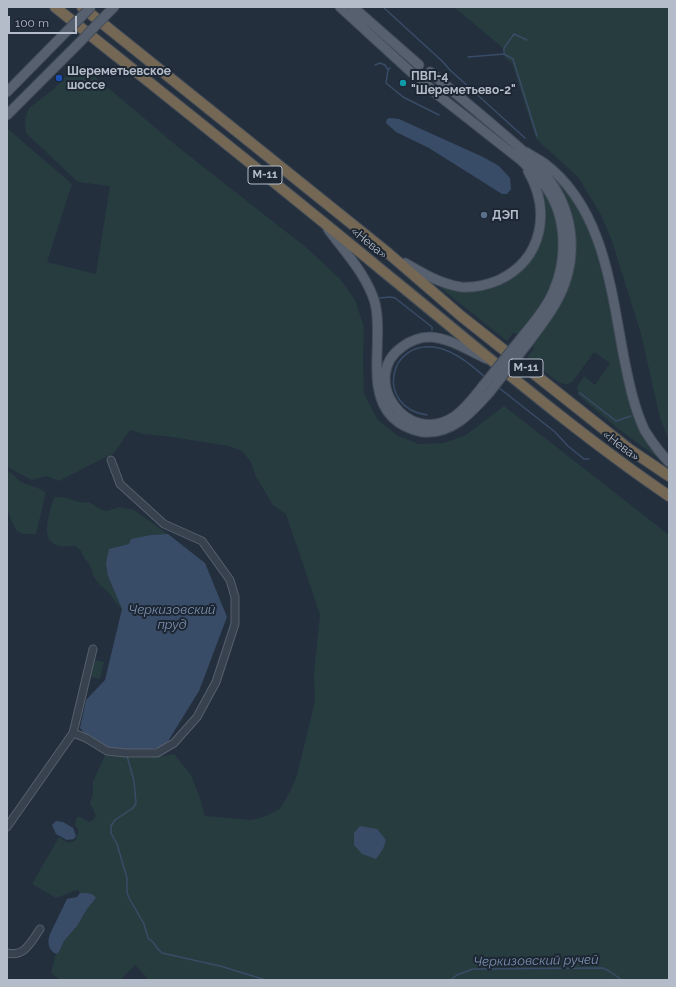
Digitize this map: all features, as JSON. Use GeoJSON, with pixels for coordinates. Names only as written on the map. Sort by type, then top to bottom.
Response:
{"type":"FeatureCollection","features":[{"type":"Feature","properties":{"kind":"highway","name":"«Нева»"},"geometry":{"type":"LineString","coordinates":[[55,7],[622,464],[669,496]]}},
{"type":"Feature","properties":{"kind":"highway","name":"«Нева»"},"geometry":{"type":"LineString","coordinates":[[82,7],[388,253],[461,316],[629,449],[669,476]]}},
{"type":"Feature","properties":{"kind":"main road"},"geometry":{"type":"LineString","coordinates":[[7,92],[92,7]]}},
{"type":"Feature","properties":{"kind":"main road"},"geometry":{"type":"LineString","coordinates":[[340,7],[412,73]]}},
{"type":"Feature","properties":{"kind":"main road"},"geometry":{"type":"LineString","coordinates":[[353,7],[419,64]]}},
{"type":"Feature","properties":{"kind":"main road"},"geometry":{"type":"LineString","coordinates":[[7,115],[111,10]]}},
{"type":"Feature","properties":{"kind":"main road","name":"М-11"},"geometry":{"type":"LineString","coordinates":[[430,72],[524,157],[543,163],[568,187],[586,214],[595,232],[607,270],[631,392],[638,413],[646,432],[658,451],[669,462]]}},
{"type":"Feature","properties":{"kind":"main road","name":"М-11"},"geometry":{"type":"LineString","coordinates":[[321,220],[366,280],[374,302],[378,322],[378,386],[382,402],[390,415],[403,425],[422,432],[440,431],[459,423],[468,416],[485,390],[554,306],[560,296],[568,272],[571,248],[570,230],[567,215],[559,194],[546,174],[422,81]]}},
{"type":"Feature","properties":{"kind":"main road","name":"М-11"},"geometry":{"type":"LineString","coordinates":[[388,253],[417,271],[445,283],[462,287],[479,286],[494,282],[510,273],[527,258],[534,248],[541,222],[539,196],[524,157]]}},
{"type":"Feature","properties":{"kind":"main road","name":"М-11"},"geometry":{"type":"LineString","coordinates":[[485,390],[469,402],[454,417],[438,423],[421,424],[405,417],[393,405],[386,391],[386,376],[390,361],[399,349],[412,341],[429,337],[445,340],[497,364]]}},
{"type":"Feature","properties":{"kind":"street"},"geometry":{"type":"LineString","coordinates":[[73,734],[86,738],[107,751],[125,753],[157,753],[174,743],[197,717],[216,682],[235,624],[235,597],[230,580],[202,541],[164,524],[120,484],[111,460]]}},
{"type":"Feature","properties":{"kind":"street"},"geometry":{"type":"LineString","coordinates":[[7,827],[73,734],[93,648]]}},
{"type":"Feature","properties":{"kind":"street"},"geometry":{"type":"LineString","coordinates":[[7,953],[20,953],[26,949],[40,929]]}},
{"type":"Feature","properties":{"kind":"green space"},"geometry":{"type":"Polygon","coordinates":[[[454,7],[669,7],[669,440],[660,418],[641,334],[612,241],[601,215],[578,177],[536,139],[512,63],[505,58],[503,48],[454,7]]]}},
{"type":"Feature","properties":{"kind":"green space"},"geometry":{"type":"Polygon","coordinates":[[[80,64],[178,147],[308,249],[341,280],[355,300],[364,327],[364,394],[378,420],[398,436],[419,444],[444,443],[466,435],[504,406],[669,535],[669,980],[149,980],[135,965],[120,980],[60,980],[51,973],[56,954],[59,952],[64,941],[77,926],[87,909],[96,898],[90,894],[80,893],[78,890],[56,898],[32,884],[59,837],[68,843],[75,841],[79,831],[75,825],[77,817],[89,822],[96,816],[90,803],[93,794],[93,782],[105,755],[140,758],[174,754],[191,775],[205,816],[251,820],[264,817],[280,809],[290,792],[297,775],[315,701],[314,673],[320,615],[286,514],[273,505],[255,475],[251,462],[242,451],[229,446],[143,434],[130,430],[114,453],[59,481],[46,476],[32,480],[7,467],[7,128],[72,184],[47,262],[96,274],[110,186],[78,182],[26,133],[25,119],[29,108],[54,89],[71,70],[80,64]]]}},
{"type":"Feature","properties":{"kind":"green space"},"geometry":{"type":"Polygon","coordinates":[[[548,172],[558,181],[576,204],[592,233],[603,271],[631,408],[644,436],[662,461],[616,427],[578,395],[577,387],[584,376],[595,385],[610,363],[594,352],[573,381],[569,384],[565,384],[560,383],[527,357],[534,349],[531,344],[568,284],[548,172]]]}},
{"type":"Feature","properties":{"kind":"green space"},"geometry":{"type":"Polygon","coordinates":[[[538,185],[541,187],[552,208],[558,228],[560,247],[558,265],[552,282],[532,316],[518,334],[513,333],[507,341],[437,285],[488,287],[536,248],[538,185]]]}},
{"type":"Feature","properties":{"kind":"green space"},"geometry":{"type":"Polygon","coordinates":[[[7,471],[20,481],[39,488],[45,492],[36,534],[22,534],[16,530],[10,517],[7,509],[7,471]]]}},
{"type":"Feature","properties":{"kind":"green space"},"geometry":{"type":"Polygon","coordinates":[[[54,497],[79,502],[89,502],[100,509],[107,511],[120,507],[134,510],[168,534],[151,535],[129,544],[108,576],[122,609],[109,593],[98,583],[89,563],[76,546],[59,546],[50,540],[47,529],[54,497]]]}},
{"type":"Feature","properties":{"kind":"green space"},"geometry":{"type":"Polygon","coordinates":[[[95,660],[104,662],[100,679],[91,677],[95,660]]]}},
{"type":"Feature","properties":{"kind":"water"},"geometry":{"type":"Polygon","coordinates":[[[387,119],[399,119],[483,157],[499,166],[510,178],[511,189],[507,194],[502,194],[429,148],[396,132],[386,123],[387,119]]]}},
{"type":"Feature","properties":{"kind":"water","name":"Черкизовский пруд"},"geometry":{"type":"Polygon","coordinates":[[[168,534],[205,563],[227,617],[199,691],[165,746],[143,751],[113,749],[102,745],[85,734],[80,728],[86,700],[105,680],[122,609],[108,576],[106,563],[109,549],[129,544],[131,539],[151,535],[168,534]]]}},
{"type":"Feature","properties":{"kind":"water"},"geometry":{"type":"Polygon","coordinates":[[[56,821],[63,822],[73,828],[76,836],[74,839],[67,840],[56,834],[52,825],[56,821]]]}},
{"type":"Feature","properties":{"kind":"water"},"geometry":{"type":"Polygon","coordinates":[[[360,826],[377,829],[386,840],[383,849],[376,859],[362,854],[354,845],[354,833],[360,826]]]}},
{"type":"Feature","properties":{"kind":"water"},"geometry":{"type":"Polygon","coordinates":[[[80,893],[91,894],[96,898],[87,909],[77,926],[64,941],[59,952],[56,954],[49,946],[50,934],[67,899],[77,897],[80,893]]]}},
{"type":"Feature","properties":{"kind":"waterway"},"geometry":{"type":"LineString","coordinates":[[383,7],[525,138]]}},
{"type":"Feature","properties":{"kind":"waterway"},"geometry":{"type":"LineString","coordinates":[[504,54],[504,48],[514,34],[527,40]]}},
{"type":"Feature","properties":{"kind":"waterway"},"geometry":{"type":"LineString","coordinates":[[468,57],[504,54],[513,59],[537,136]]}},
{"type":"Feature","properties":{"kind":"waterway"},"geometry":{"type":"LineString","coordinates":[[375,65],[380,63],[385,65],[388,70]]}},
{"type":"Feature","properties":{"kind":"waterway"},"geometry":{"type":"LineString","coordinates":[[390,68],[388,70],[386,83],[403,97],[439,115]]}},
{"type":"Feature","properties":{"kind":"waterway"},"geometry":{"type":"LineString","coordinates":[[379,298],[395,298],[432,327],[432,330]]}},
{"type":"Feature","properties":{"kind":"waterway"},"geometry":{"type":"LineString","coordinates":[[427,415],[410,410],[400,400],[394,388],[394,375],[399,363],[408,353],[421,347],[439,348],[464,360],[485,377]]}},
{"type":"Feature","properties":{"kind":"waterway"},"geometry":{"type":"LineString","coordinates":[[498,387],[555,432],[568,446],[584,459],[589,459]]}},
{"type":"Feature","properties":{"kind":"waterway"},"geometry":{"type":"LineString","coordinates":[[580,393],[616,421],[631,416]]}},
{"type":"Feature","properties":{"kind":"waterway","name":"Черкизовский ручей"},"geometry":{"type":"LineString","coordinates":[[127,756],[134,781],[136,803],[133,808],[115,820],[111,826],[111,833],[117,844],[127,878],[127,892],[129,898],[144,924],[148,938],[162,953],[220,966],[266,980]]}},
{"type":"Feature","properties":{"kind":"waterway","name":"Черкизовский ручей"},"geometry":{"type":"LineString","coordinates":[[450,980],[457,975],[473,969],[603,968],[622,980]]}},
{"type":"Feature","properties":{"kind":"place","name":"Шереметьевское шоссе"},"geometry":{"type":"Point","coordinates":[59,78]}},
{"type":"Feature","properties":{"kind":"place","name":"ПВП-4 \"Шереметьево-2\""},"geometry":{"type":"Point","coordinates":[403,83]}},
{"type":"Feature","properties":{"kind":"place","name":"ДЭП"},"geometry":{"type":"Point","coordinates":[484,215]}}]}
